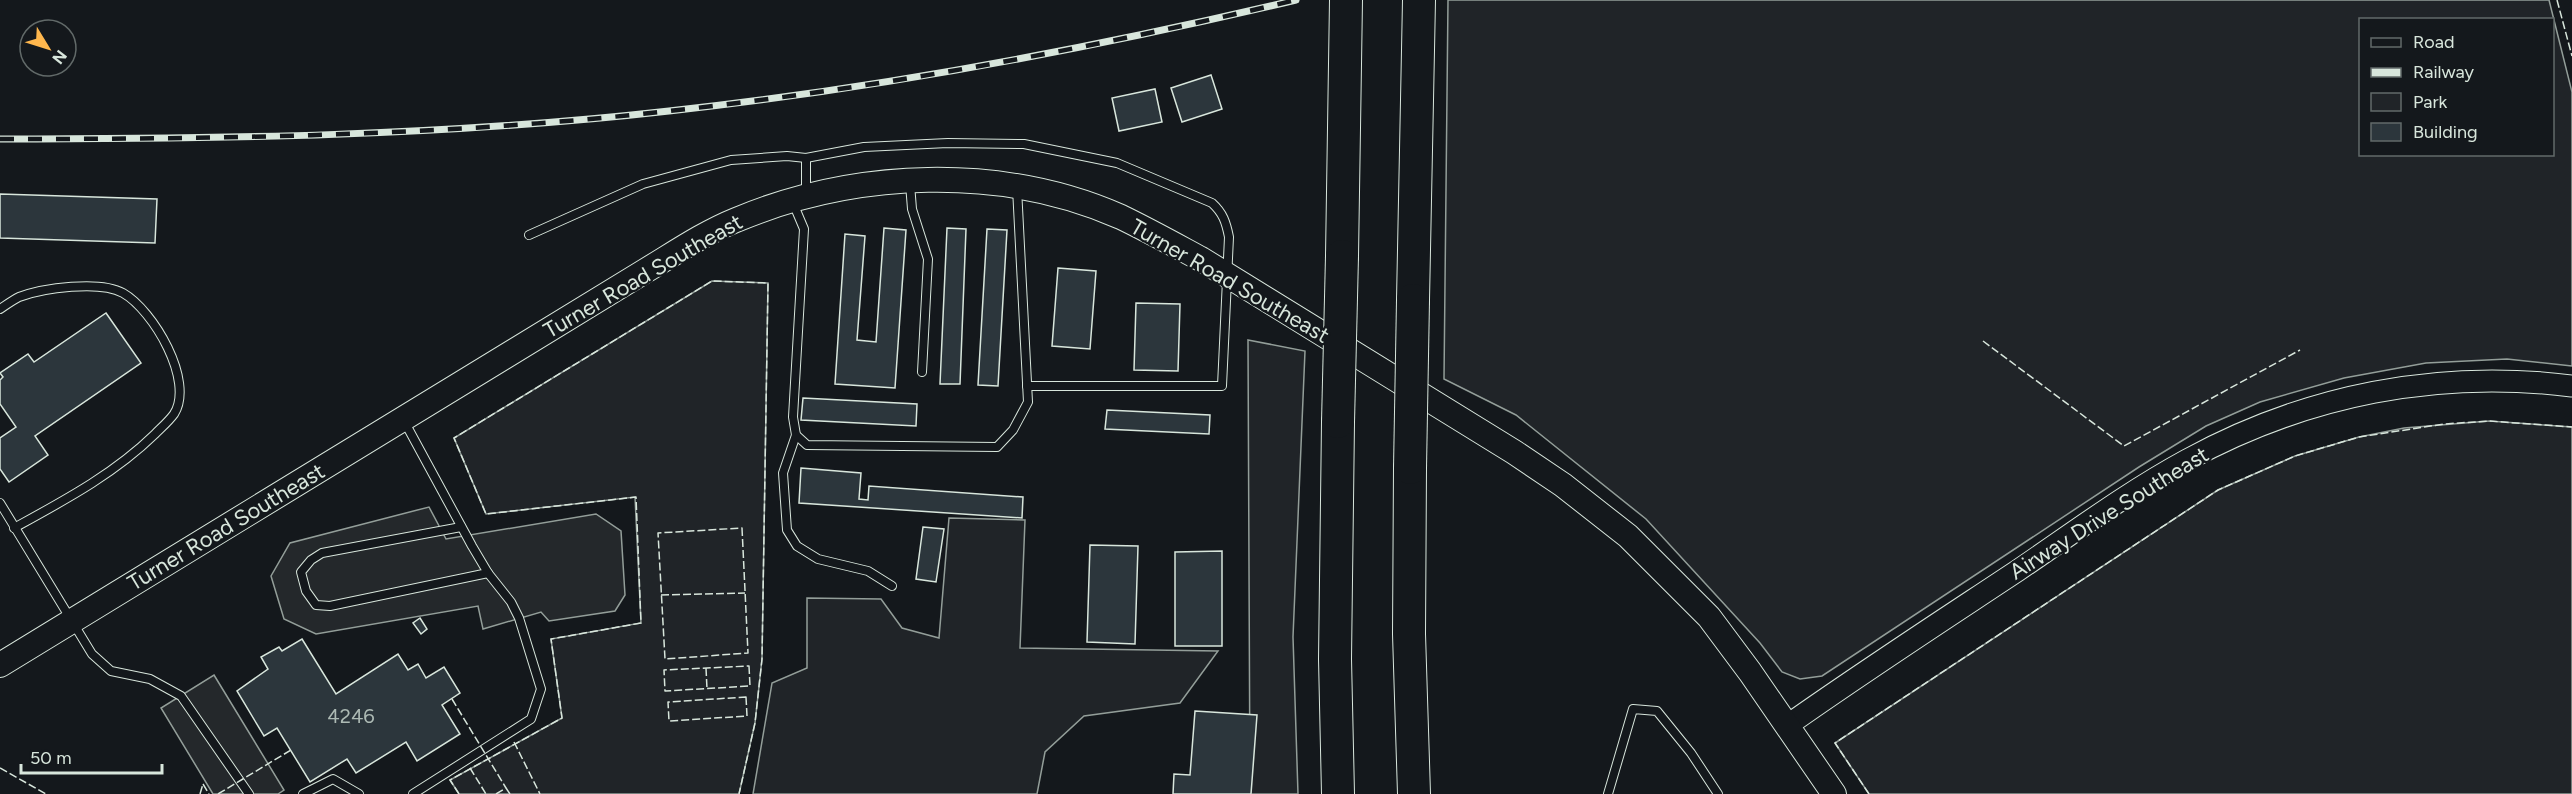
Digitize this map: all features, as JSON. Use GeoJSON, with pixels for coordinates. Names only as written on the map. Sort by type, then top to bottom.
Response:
{"type":"FeatureCollection","features":[{"type":"Feature","properties":{"kind":"highway"},"geometry":{"type":"LineString","coordinates":[[1338,794],[1335,659],[1346,0]]}},
{"type":"Feature","properties":{"kind":"highway"},"geometry":{"type":"LineString","coordinates":[[1414,794],[1409,634],[1410,468],[1419,0]]}},
{"type":"Feature","properties":{"kind":"main road","name":"Turner Road Southeast"},"geometry":{"type":"LineString","coordinates":[[0,665],[701,238],[735,220],[799,198],[851,187],[910,180],[985,183],[1075,201],[1119,217],[1226,275],[1514,452],[1599,511],[1658,565],[1708,617],[1788,725],[1834,794]]}},
{"type":"Feature","properties":{"kind":"street","name":"Airway Drive Southeast"},"geometry":{"type":"LineString","coordinates":[[1788,725],[2158,477],[2239,434],[2273,420],[2331,402],[2392,388],[2463,380],[2572,386]]}},
{"type":"Feature","properties":{"kind":"lane"},"geometry":{"type":"LineString","coordinates":[[529,235],[643,184],[708,166],[742,159],[787,156],[806,158],[864,147],[948,142],[1024,144],[1117,163],[1212,202],[1226,222],[1229,237],[1222,386],[1027,386]]}},
{"type":"Feature","properties":{"kind":"lane"},"geometry":{"type":"LineString","coordinates":[[806,158],[799,198],[804,229],[793,417],[796,435],[783,473],[787,530],[797,546],[819,559],[868,571],[892,586]]}},
{"type":"Feature","properties":{"kind":"lane"},"geometry":{"type":"LineString","coordinates":[[910,180],[912,209],[928,259],[922,372]]}},
{"type":"Feature","properties":{"kind":"lane"},"geometry":{"type":"LineString","coordinates":[[796,435],[807,445],[997,447],[1013,430],[1028,402],[1017,188]]}},
{"type":"Feature","properties":{"kind":"lane"},"geometry":{"type":"LineString","coordinates":[[0,309],[18,297],[52,290],[100,287],[122,292],[141,306],[161,336],[178,372],[181,396],[174,414],[129,459],[89,486],[14,528]]}},
{"type":"Feature","properties":{"kind":"lane"},"geometry":{"type":"LineString","coordinates":[[403,419],[488,573],[512,602],[541,689],[531,719],[414,794]]}},
{"type":"Feature","properties":{"kind":"lane"},"geometry":{"type":"LineString","coordinates":[[0,503],[92,654],[111,671],[150,679],[181,696],[249,794]]}},
{"type":"Feature","properties":{"kind":"lane"},"geometry":{"type":"LineString","coordinates":[[461,527],[322,553],[311,560],[301,572],[306,591],[316,605],[330,606],[488,573]]}},
{"type":"Feature","properties":{"kind":"lane"},"geometry":{"type":"LineString","coordinates":[[1608,794],[1633,709],[1657,711],[1691,753],[1718,794]]}},
{"type":"Feature","properties":{"kind":"lane"},"geometry":{"type":"LineString","coordinates":[[303,794],[333,779],[359,794]]}},
{"type":"Feature","properties":{"kind":"green space"},"geometry":{"type":"Polygon","coordinates":[[[1448,0],[2549,0],[2554,18],[2359,18],[2359,156],[2554,156],[2554,20],[2572,92],[2572,366],[2507,359],[2426,363],[2344,378],[2260,402],[2206,426],[2139,467],[1822,676],[1800,679],[1782,672],[1760,643],[1646,519],[1516,415],[1444,379],[1448,0]]]}},
{"type":"Feature","properties":{"kind":"green space"},"geometry":{"type":"Polygon","coordinates":[[[712,281],[768,283],[762,659],[755,723],[739,794],[459,794],[450,780],[562,718],[551,639],[641,623],[635,497],[486,514],[454,438],[712,281]]]}},
{"type":"Feature","properties":{"kind":"green space"},"geometry":{"type":"Polygon","coordinates":[[[1248,340],[1305,351],[1293,637],[1298,794],[1250,794],[1248,340]]]}},
{"type":"Feature","properties":{"kind":"green space"},"geometry":{"type":"Polygon","coordinates":[[[2489,421],[2572,427],[2572,794],[1869,794],[1835,743],[2218,490],[2295,456],[2359,437],[2404,428],[2489,421]]]}},
{"type":"Feature","properties":{"kind":"green space"},"geometry":{"type":"Polygon","coordinates":[[[949,518],[1025,520],[1020,648],[1218,651],[1180,703],[1084,716],[1045,752],[1037,794],[753,794],[772,683],[807,668],[807,598],[881,599],[902,628],[939,638],[949,518]]]}},
{"type":"Feature","properties":{"kind":"shaded area"},"geometry":{"type":"Polygon","coordinates":[[[429,507],[446,539],[596,514],[621,531],[625,595],[615,611],[549,621],[541,612],[483,629],[478,606],[316,634],[284,619],[271,576],[290,543],[429,507]]]}},
{"type":"Feature","properties":{"kind":"shaded area"},"geometry":{"type":"Polygon","coordinates":[[[214,675],[284,790],[278,794],[213,794],[161,708],[214,675]]]}},
{"type":"Feature","properties":{"kind":"building"},"geometry":{"type":"Polygon","coordinates":[[[1211,75],[1222,109],[1182,122],[1171,88],[1211,75]]]}},
{"type":"Feature","properties":{"kind":"building"},"geometry":{"type":"Polygon","coordinates":[[[1155,89],[1162,122],[1119,131],[1112,98],[1155,89]]]}},
{"type":"Feature","properties":{"kind":"building"},"geometry":{"type":"Polygon","coordinates":[[[0,194],[157,199],[155,243],[0,238],[0,194]]]}},
{"type":"Feature","properties":{"kind":"building"},"geometry":{"type":"Polygon","coordinates":[[[884,228],[906,230],[895,388],[835,384],[845,234],[865,236],[857,340],[876,342],[884,228]]]}},
{"type":"Feature","properties":{"kind":"building"},"geometry":{"type":"Polygon","coordinates":[[[947,228],[966,229],[960,384],[940,384],[947,228]]]}},
{"type":"Feature","properties":{"kind":"building"},"geometry":{"type":"Polygon","coordinates":[[[987,229],[1007,230],[998,386],[978,385],[987,229]]]}},
{"type":"Feature","properties":{"kind":"building"},"geometry":{"type":"Polygon","coordinates":[[[1058,268],[1096,271],[1090,349],[1052,346],[1058,268]]]}},
{"type":"Feature","properties":{"kind":"building"},"geometry":{"type":"Polygon","coordinates":[[[1136,303],[1180,304],[1178,371],[1134,370],[1136,303]]]}},
{"type":"Feature","properties":{"kind":"building"},"geometry":{"type":"Polygon","coordinates":[[[106,313],[141,363],[35,436],[48,455],[9,482],[0,469],[0,438],[16,427],[0,404],[0,380],[3,377],[0,373],[28,354],[34,362],[106,313]]]}},
{"type":"Feature","properties":{"kind":"building"},"geometry":{"type":"Polygon","coordinates":[[[803,398],[917,404],[916,426],[801,420],[803,398]]]}},
{"type":"Feature","properties":{"kind":"building"},"geometry":{"type":"Polygon","coordinates":[[[1107,410],[1210,415],[1209,434],[1105,429],[1107,410]]]}},
{"type":"Feature","properties":{"kind":"building"},"geometry":{"type":"Polygon","coordinates":[[[801,468],[861,473],[859,499],[868,500],[869,486],[1023,497],[1022,518],[799,503],[801,468]]]}},
{"type":"Feature","properties":{"kind":"building"},"geometry":{"type":"Polygon","coordinates":[[[923,527],[944,529],[936,582],[916,579],[923,527]]]}},
{"type":"Feature","properties":{"kind":"building"},"geometry":{"type":"Polygon","coordinates":[[[1090,545],[1138,546],[1135,644],[1087,642],[1090,545]]]}},
{"type":"Feature","properties":{"kind":"building"},"geometry":{"type":"Polygon","coordinates":[[[1222,551],[1222,646],[1175,646],[1175,552],[1222,551]]]}},
{"type":"Feature","properties":{"kind":"building"},"geometry":{"type":"Polygon","coordinates":[[[420,618],[427,629],[421,634],[413,623],[420,618]]]}},
{"type":"Feature","properties":{"kind":"building"},"geometry":{"type":"Polygon","coordinates":[[[302,639],[336,694],[398,654],[408,670],[418,664],[426,678],[444,667],[460,693],[442,705],[460,734],[417,761],[406,742],[356,773],[347,759],[310,782],[277,728],[264,736],[237,691],[268,669],[261,657],[279,647],[282,651],[302,639]]]}},
{"type":"Feature","properties":{"kind":"building"},"geometry":{"type":"Polygon","coordinates":[[[1195,711],[1257,715],[1251,794],[1173,794],[1174,774],[1190,775],[1195,711]]]}},
{"type":"Feature","properties":{"kind":"railway"},"geometry":{"type":"LineString","coordinates":[[0,139],[251,137],[419,131],[669,111],[906,79],[1062,51],[1296,0]]}},
{"type":"Feature","properties":{"kind":"fence"},"geometry":{"type":"LineString","coordinates":[[2557,0],[2572,56]]}},
{"type":"Feature","properties":{"kind":"fence"},"geometry":{"type":"LineString","coordinates":[[459,794],[450,780],[562,718],[551,639],[641,623],[636,497],[486,514],[454,438],[712,281],[768,283],[762,659],[755,723],[739,794]]}},
{"type":"Feature","properties":{"kind":"fence"},"geometry":{"type":"LineString","coordinates":[[1983,341],[2124,446],[2300,350]]}},
{"type":"Feature","properties":{"kind":"fence"},"geometry":{"type":"LineString","coordinates":[[1869,794],[1835,743],[2218,490],[2295,456],[2359,437],[2444,424],[2489,421],[2572,427]]}},
{"type":"Feature","properties":{"kind":"fence"},"geometry":{"type":"LineString","coordinates":[[742,528],[748,653],[665,659],[658,533],[742,528]]}},
{"type":"Feature","properties":{"kind":"fence"},"geometry":{"type":"LineString","coordinates":[[661,595],[745,593]]}},
{"type":"Feature","properties":{"kind":"fence"},"geometry":{"type":"LineString","coordinates":[[749,666],[750,686],[665,691],[664,670],[749,666]]}},
{"type":"Feature","properties":{"kind":"fence"},"geometry":{"type":"LineString","coordinates":[[706,668],[707,689]]}},
{"type":"Feature","properties":{"kind":"fence"},"geometry":{"type":"LineString","coordinates":[[746,697],[747,716],[669,721],[668,702],[746,697]]}},
{"type":"Feature","properties":{"kind":"fence"},"geometry":{"type":"LineString","coordinates":[[452,699],[506,788]]}},
{"type":"Feature","properties":{"kind":"fence"},"geometry":{"type":"LineString","coordinates":[[514,742],[540,794]]}},
{"type":"Feature","properties":{"kind":"fence"},"geometry":{"type":"LineString","coordinates":[[218,794],[291,750]]}},
{"type":"Feature","properties":{"kind":"fence"},"geometry":{"type":"LineString","coordinates":[[0,768],[46,794]]}},
{"type":"Feature","properties":{"kind":"fence"},"geometry":{"type":"LineString","coordinates":[[470,768],[486,794]]}},
{"type":"Feature","properties":{"kind":"fence"},"geometry":{"type":"LineString","coordinates":[[203,784],[209,794]]}},
{"type":"Feature","properties":{"kind":"fence"},"geometry":{"type":"LineString","coordinates":[[200,794],[203,784]]}},
{"type":"Feature","properties":{"kind":"fence"},"geometry":{"type":"LineString","coordinates":[[496,794],[506,788],[510,794]]}}]}
